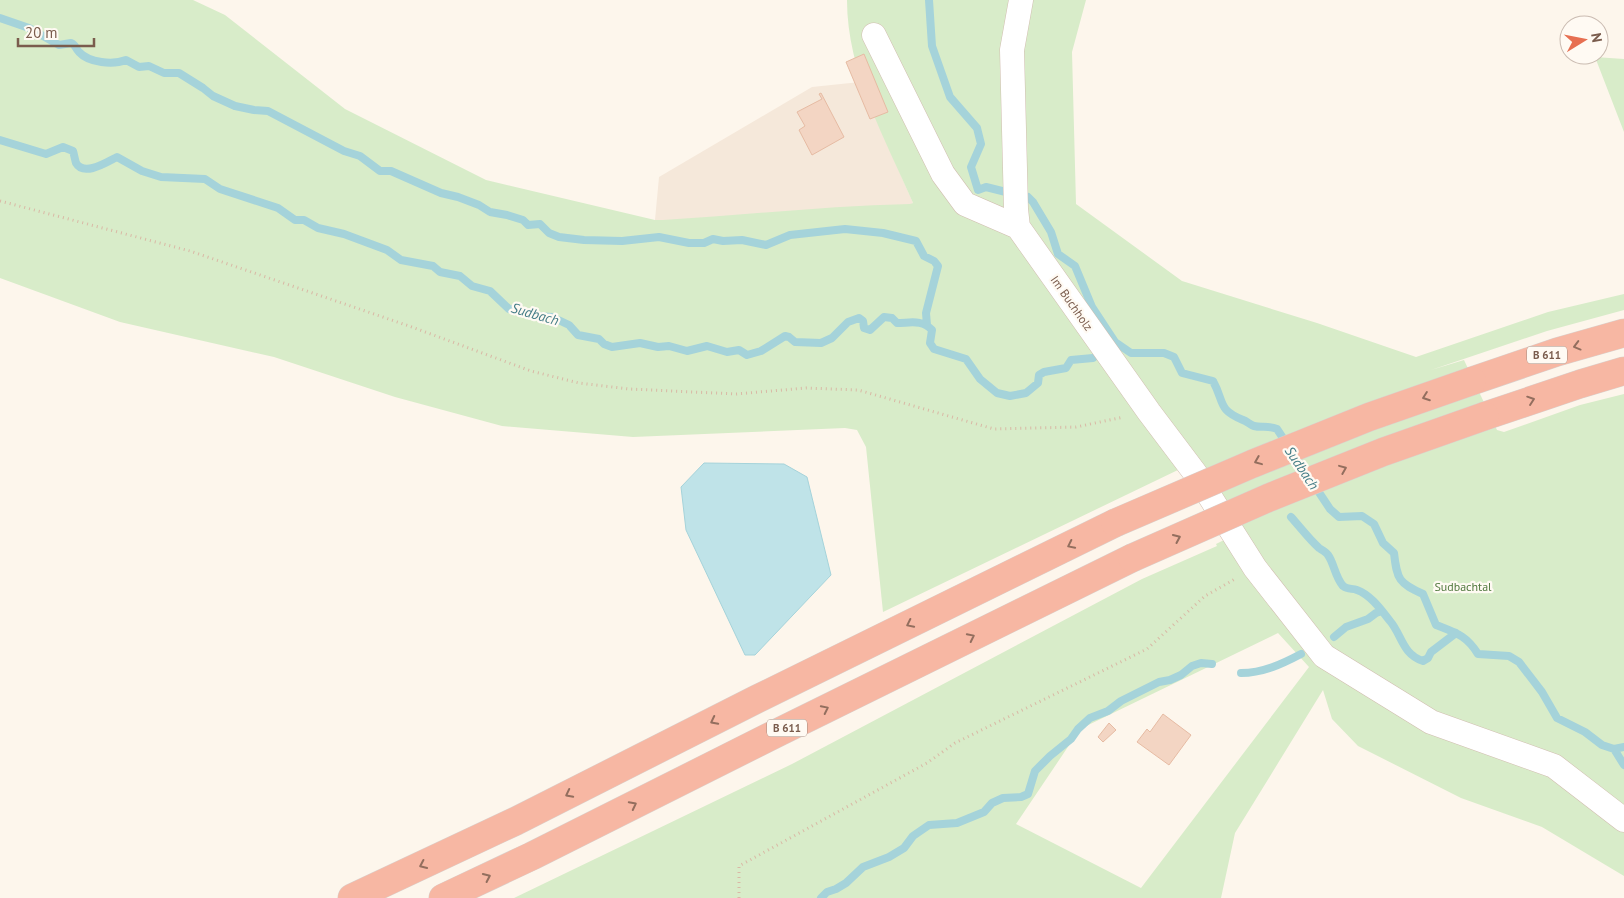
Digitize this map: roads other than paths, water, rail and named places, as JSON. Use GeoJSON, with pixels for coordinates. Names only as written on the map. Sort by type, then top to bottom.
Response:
{"type":"FeatureCollection","features":[{"type":"Feature","properties":{"kind":"highway","name":"B 611"},"geometry":{"type":"LineString","coordinates":[[352,898],[516,821],[757,698],[1115,523],[1252,464],[1369,417],[1557,352],[1624,333]]}},
{"type":"Feature","properties":{"kind":"highway","name":"B 611"},"geometry":{"type":"LineString","coordinates":[[443,898],[532,856],[1132,558],[1268,498],[1383,452],[1580,384],[1624,371]]}},
{"type":"Feature","properties":{"kind":"street"},"geometry":{"type":"LineString","coordinates":[[874,35],[943,174],[965,204],[1018,227],[1012,50],[1021,0]]}},
{"type":"Feature","properties":{"kind":"street","name":"Im Buchholz"},"geometry":{"type":"LineString","coordinates":[[1018,227],[1149,412],[1195,472],[1255,568],[1324,656],[1431,722],[1554,766],[1624,820]]}},
{"type":"Feature","properties":{"kind":"water"},"geometry":{"type":"Polygon","coordinates":[[[704,463],[784,464],[807,477],[831,575],[755,655],[745,655],[686,530],[681,487],[704,463]]]}},
{"type":"Feature","properties":{"kind":"waterway"},"geometry":{"type":"LineString","coordinates":[[929,0],[932,46],[950,97],[977,128],[981,144],[971,167],[978,190],[986,187],[1006,192]]}},
{"type":"Feature","properties":{"kind":"waterway"},"geometry":{"type":"LineString","coordinates":[[0,18],[29,28],[59,45],[71,43],[83,56],[95,61],[108,63],[126,60],[139,67],[149,66],[164,73],[179,73],[213,96],[235,106],[268,111],[344,151],[360,156],[380,171],[391,171],[441,193],[479,205],[490,212],[523,220],[528,225],[540,224],[549,233],[559,237],[622,241],[659,237],[689,243],[704,243],[713,239],[723,241],[742,240],[766,245],[790,235],[845,229],[883,233],[916,241],[924,256],[934,261],[938,266],[926,313],[927,325]]}},
{"type":"Feature","properties":{"kind":"waterway","name":"Sudbach"},"geometry":{"type":"LineString","coordinates":[[0,140],[46,154],[63,147],[73,151],[76,163],[84,169],[102,165],[117,157],[142,171],[161,177],[205,179],[220,189],[278,208],[295,220],[304,220],[318,228],[344,234],[387,250],[401,260],[433,266],[440,272],[460,276],[472,286],[490,291],[509,309],[520,310],[535,316],[552,317],[569,325],[578,335],[599,339],[604,344],[612,347],[640,343],[658,347],[669,346],[687,351],[707,346],[727,352],[739,350],[747,355],[761,351],[785,336],[795,342],[821,343],[832,338],[848,322],[859,318],[863,321],[864,328],[870,330],[884,317],[892,318],[897,323],[916,322],[924,324],[932,330],[930,343],[934,349],[966,359],[980,379],[997,393],[1010,396],[1026,393],[1038,383],[1039,375],[1044,372],[1066,368],[1071,360],[1093,358]]}},
{"type":"Feature","properties":{"kind":"waterway"},"geometry":{"type":"LineString","coordinates":[[1028,197],[1051,232],[1058,254],[1075,266],[1092,307],[1115,342]]}},
{"type":"Feature","properties":{"kind":"waterway","name":"Sudbach"},"geometry":{"type":"LineString","coordinates":[[1114,343],[1131,353],[1164,353],[1174,357],[1182,373],[1213,381],[1225,409],[1229,412],[1257,427],[1277,429],[1330,509],[1339,517],[1362,516],[1374,524],[1383,543],[1394,553],[1396,569],[1401,580],[1409,587],[1423,594],[1436,625],[1465,639],[1478,654],[1509,656],[1519,662],[1542,692],[1557,718],[1585,732],[1602,745],[1614,749],[1624,765]]}},
{"type":"Feature","properties":{"kind":"waterway","name":"Sudbach"},"geometry":{"type":"LineString","coordinates":[[1291,517],[1315,544],[1328,555],[1343,586],[1362,592],[1371,599],[1394,626],[1406,649],[1416,658],[1423,661],[1428,658],[1431,652],[1456,633]]}},
{"type":"Feature","properties":{"kind":"waterway"},"geometry":{"type":"LineString","coordinates":[[1334,637],[1346,627],[1368,619],[1382,611]]}},
{"type":"Feature","properties":{"kind":"waterway"},"geometry":{"type":"LineString","coordinates":[[1241,673],[1265,670],[1301,654]]}},
{"type":"Feature","properties":{"kind":"waterway"},"geometry":{"type":"LineString","coordinates":[[821,898],[827,892],[846,883],[863,867],[889,857],[904,848],[913,836],[929,825],[957,823],[984,812],[992,803],[1003,798],[1021,797],[1028,794],[1035,771],[1071,739],[1078,729],[1090,718],[1108,711],[1121,701],[1159,682],[1181,675],[1192,666],[1201,663],[1212,664]]}},
{"type":"Feature","properties":{"kind":"waterway","name":"Sudbach"},"geometry":{"type":"LineString","coordinates":[[1614,749],[1624,747]]}},
{"type":"Feature","properties":{"kind":"park label","name":"Sudbachtal"},"geometry":{"type":"Point","coordinates":[1463,586]}}]}
